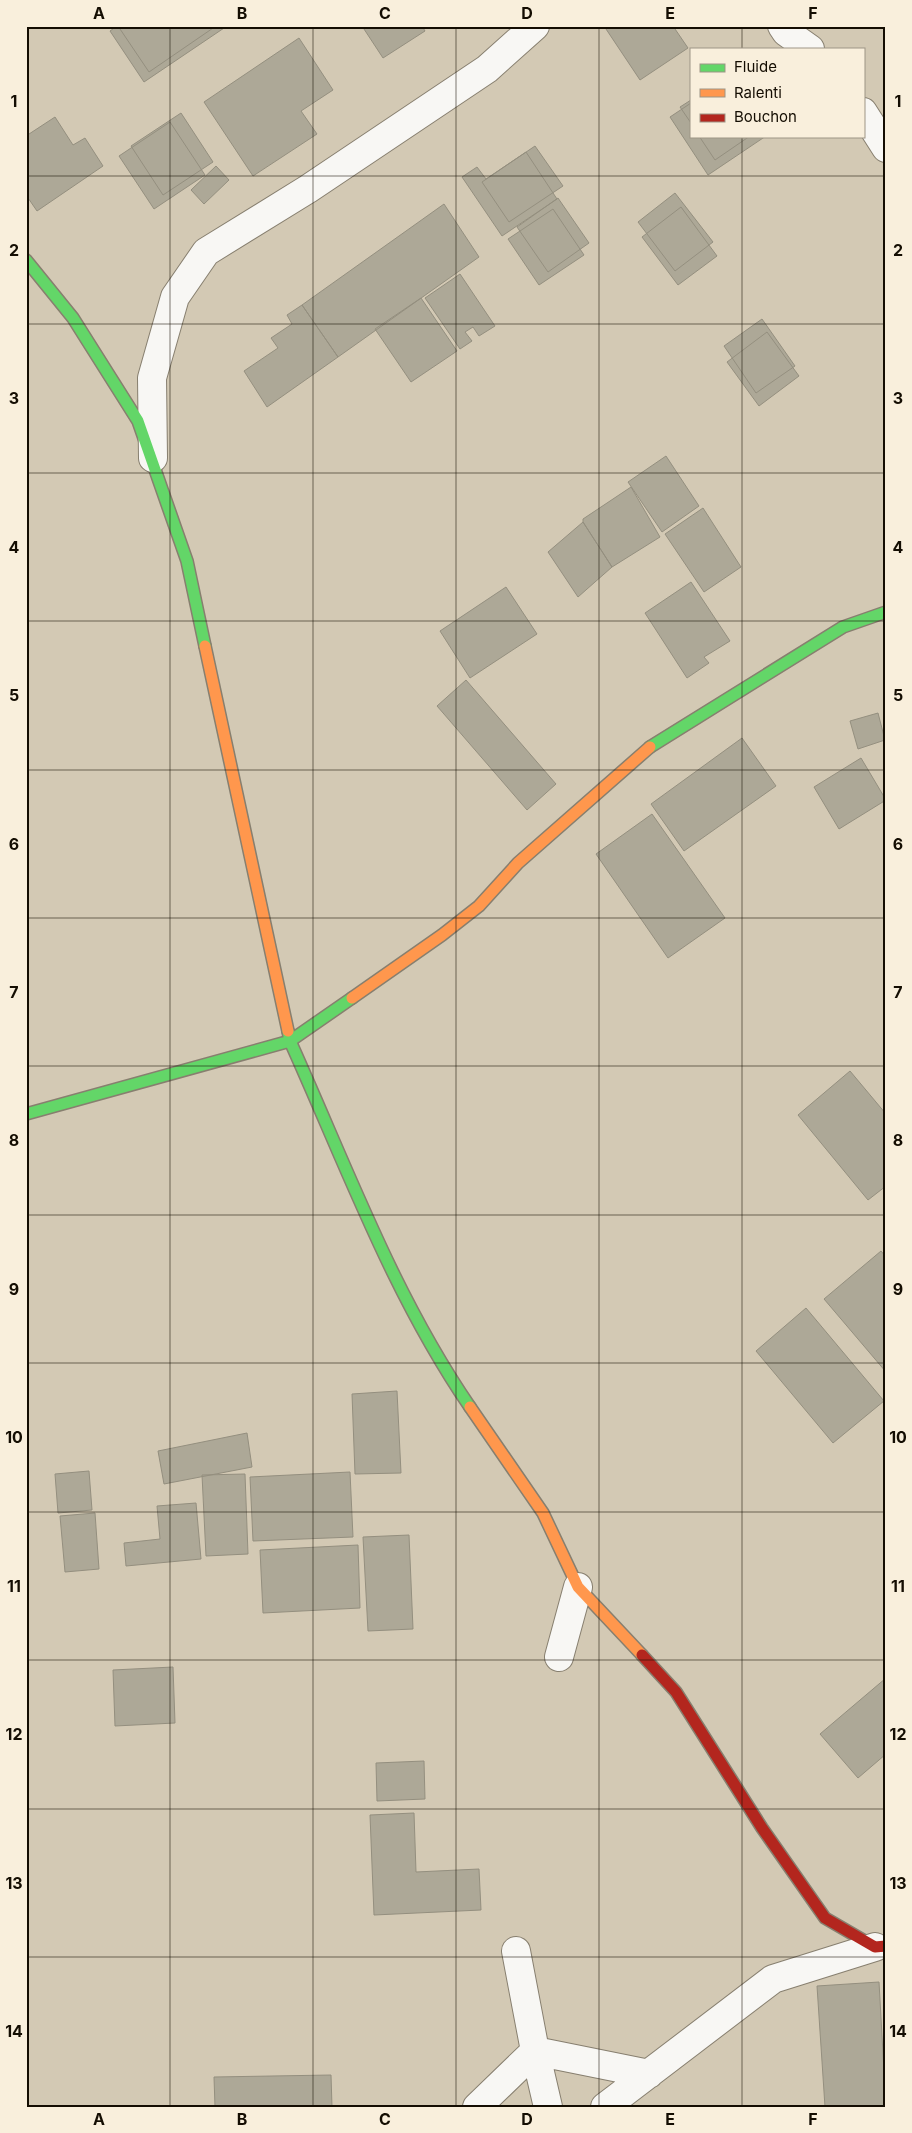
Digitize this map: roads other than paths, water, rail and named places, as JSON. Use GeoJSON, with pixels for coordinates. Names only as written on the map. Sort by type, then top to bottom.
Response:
{"type":"FeatureCollection","features":[{"type":"Feature","properties":{"kind":"street"},"geometry":{"type":"LineString","coordinates":[[153,465],[152,378],[175,297],[206,252],[308,188],[487,70],[535,26]]}},
{"type":"Feature","properties":{"kind":"street"},"geometry":{"type":"LineString","coordinates":[[782,26],[786,32],[809,48]]}},
{"type":"Feature","properties":{"kind":"street"},"geometry":{"type":"LineString","coordinates":[[864,114],[886,148]]}},
{"type":"Feature","properties":{"kind":"street"},"geometry":{"type":"LineString","coordinates":[[26,260],[73,318],[138,421],[188,560],[290,1041],[333,1136],[378,1245],[454,1384],[543,1513],[578,1587],[676,1692],[762,1828],[824,1918],[880,1946]]}},
{"type":"Feature","properties":{"kind":"street"},"geometry":{"type":"LineString","coordinates":[[26,1114],[290,1041],[442,935],[479,906],[518,862],[642,752],[843,627],[886,612]]}},
{"type":"Feature","properties":{"kind":"street"},"geometry":{"type":"LineString","coordinates":[[559,1657],[578,1587]]}},
{"type":"Feature","properties":{"kind":"street"},"geometry":{"type":"LineString","coordinates":[[605,2107],[773,1979],[880,1946]]}},
{"type":"Feature","properties":{"kind":"street"},"geometry":{"type":"LineString","coordinates":[[516,1951],[548,2107]]}},
{"type":"Feature","properties":{"kind":"street"},"geometry":{"type":"LineString","coordinates":[[535,2051],[649,2074]]}},
{"type":"Feature","properties":{"kind":"street"},"geometry":{"type":"LineString","coordinates":[[477,2107],[535,2051]]}}]}
